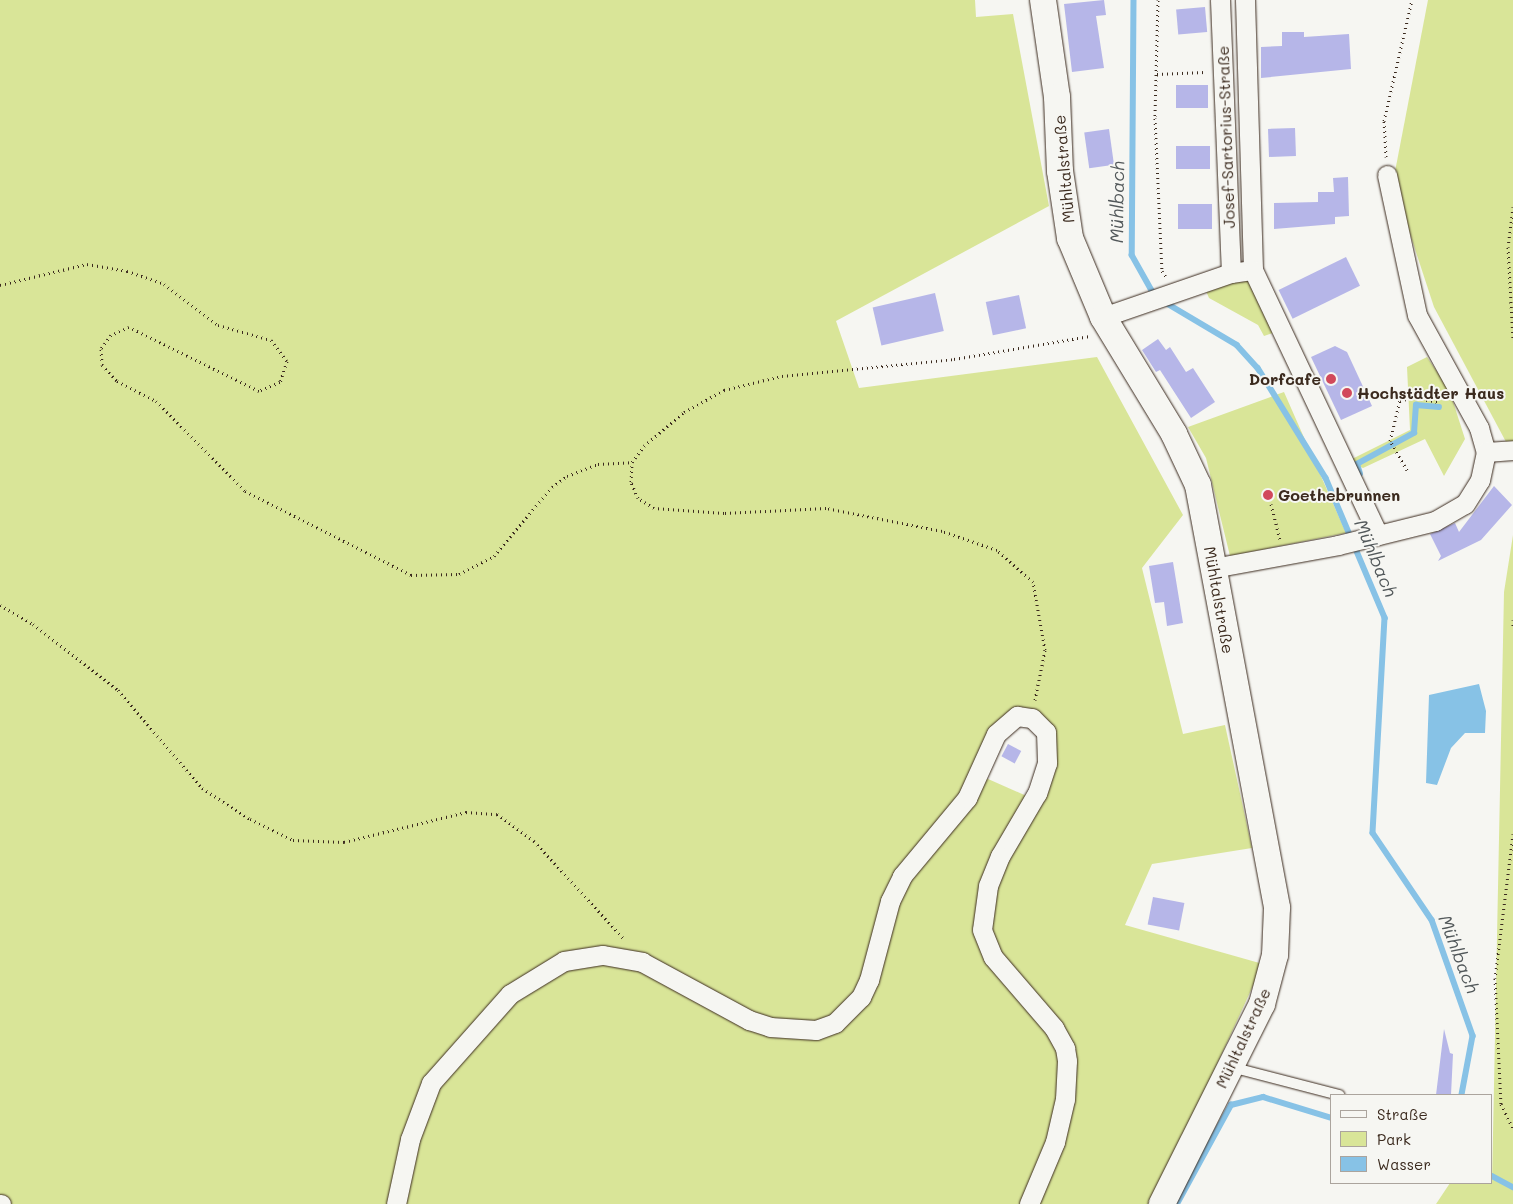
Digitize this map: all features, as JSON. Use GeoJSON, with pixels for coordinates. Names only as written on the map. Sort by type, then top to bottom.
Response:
{"type":"FeatureCollection","features":[{"type":"Feature","properties":{"kind":"main road","name":"Mühltalstraße"},"geometry":{"type":"LineString","coordinates":[[1043,0],[1057,97],[1060,171],[1070,238],[1107,325],[1190,463],[1213,568],[1278,927],[1269,982],[1162,1204]]}},
{"type":"Feature","properties":{"kind":"street","name":"Josef-Sartorius-Straße"},"geometry":{"type":"LineString","coordinates":[[1220,0],[1225,72],[1231,273]]}},
{"type":"Feature","properties":{"kind":"street","name":"Josef-Sartorius-Straße"},"geometry":{"type":"LineString","coordinates":[[1245,0],[1253,270],[1378,535]]}},
{"type":"Feature","properties":{"kind":"street"},"geometry":{"type":"LineString","coordinates":[[1213,568],[1359,541],[1435,521],[1465,504],[1480,480],[1486,452],[1479,428],[1417,315],[1387,175]]}},
{"type":"Feature","properties":{"kind":"street"},"geometry":{"type":"LineString","coordinates":[[1107,325],[1146,304],[1231,273],[1253,270]]}},
{"type":"Feature","properties":{"kind":"street"},"geometry":{"type":"LineString","coordinates":[[1486,452],[1513,450]]}},
{"type":"Feature","properties":{"kind":"street"},"geometry":{"type":"LineString","coordinates":[[396,1204],[410,1139],[431,1082],[510,994],[546,969],[571,959],[603,955],[642,962],[749,1020],[770,1027],[816,1030],[835,1023],[861,997],[869,980],[890,901],[902,876],[967,798],[1004,725],[1017,716],[1032,718],[1046,732],[1047,763],[1037,793],[1000,856],[982,915],[986,946],[1054,1028],[1065,1048],[1067,1076],[1060,1122],[1029,1204]]}},
{"type":"Feature","properties":{"kind":"lane"},"geometry":{"type":"LineString","coordinates":[[1230,1066],[1335,1094]]}},
{"type":"Feature","properties":{"kind":"path"},"geometry":{"type":"LineString","coordinates":[[1158,0],[1157,74],[1162,271],[1176,294]]}},
{"type":"Feature","properties":{"kind":"path"},"geometry":{"type":"LineString","coordinates":[[1387,175],[1384,121],[1412,0]]}},
{"type":"Feature","properties":{"kind":"path"},"geometry":{"type":"LineString","coordinates":[[1157,74],[1225,72]]}},
{"type":"Feature","properties":{"kind":"path"},"geometry":{"type":"LineString","coordinates":[[1513,207],[1508,247],[1513,338]]}},
{"type":"Feature","properties":{"kind":"path"},"geometry":{"type":"LineString","coordinates":[[0,285],[87,264],[127,271],[164,284],[218,325],[271,340],[287,361],[280,382],[259,391],[129,327],[111,334],[101,349],[102,365],[117,381],[156,401],[245,491],[411,575],[459,574],[494,556],[552,487],[567,476],[598,464],[632,462]]}},
{"type":"Feature","properties":{"kind":"path"},"geometry":{"type":"LineString","coordinates":[[1032,718],[1045,650],[1033,582],[997,550],[942,531],[826,508],[724,513],[654,508],[638,498],[631,482],[632,462],[644,446],[684,412],[724,390],[782,376],[954,359],[1107,325]]}},
{"type":"Feature","properties":{"kind":"path"},"geometry":{"type":"LineString","coordinates":[[1407,470],[1390,442],[1400,400],[1416,398],[1438,402]]}},
{"type":"Feature","properties":{"kind":"path"},"geometry":{"type":"LineString","coordinates":[[1271,504],[1284,554]]}},
{"type":"Feature","properties":{"kind":"path"},"geometry":{"type":"LineString","coordinates":[[0,605],[33,624],[118,690],[202,788],[250,819],[292,840],[344,842],[466,812],[497,814],[534,841],[605,914],[642,962]]}},
{"type":"Feature","properties":{"kind":"path"},"geometry":{"type":"LineString","coordinates":[[1513,620],[1513,629]]}},
{"type":"Feature","properties":{"kind":"path"},"geometry":{"type":"LineString","coordinates":[[1513,834],[1495,978],[1501,1104],[1513,1129]]}},
{"type":"Feature","properties":{"kind":"green space"},"geometry":{"type":"Polygon","coordinates":[[[0,0],[975,0],[976,17],[1013,14],[1049,206],[836,321],[859,388],[1097,357],[1183,515],[1142,568],[1183,734],[1225,725],[1252,848],[1152,864],[1125,925],[1263,964],[1153,1204],[0,1204],[0,0]],[[1015,707],[989,730],[970,771],[1040,802],[1055,764],[1056,738],[1053,728],[1036,710],[1015,707]]]}},
{"type":"Feature","properties":{"kind":"green space"},"geometry":{"type":"Polygon","coordinates":[[[1428,0],[1513,0],[1513,455],[1434,307],[1393,182],[1428,0]]]}},
{"type":"Feature","properties":{"kind":"green space"},"geometry":{"type":"Polygon","coordinates":[[[1243,277],[1252,279],[1276,332],[1264,336],[1258,325],[1209,298],[1206,291],[1243,277]]]}},
{"type":"Feature","properties":{"kind":"green space"},"geometry":{"type":"Polygon","coordinates":[[[1427,357],[1449,389],[1465,439],[1444,476],[1425,439],[1363,468],[1348,461],[1410,430],[1407,367],[1427,357]]]}},
{"type":"Feature","properties":{"kind":"green space"},"geometry":{"type":"Polygon","coordinates":[[[1284,392],[1346,533],[1230,556],[1206,458],[1188,427],[1284,392]]]}},
{"type":"Feature","properties":{"kind":"green space"},"geometry":{"type":"Polygon","coordinates":[[[1513,535],[1513,1204],[1436,1204],[1449,1184],[1493,1184],[1504,592],[1513,535]]]}},
{"type":"Feature","properties":{"kind":"water"},"geometry":{"type":"Polygon","coordinates":[[[1479,684],[1486,711],[1485,733],[1465,733],[1451,748],[1437,785],[1426,783],[1429,695],[1479,684]]]}},
{"type":"Feature","properties":{"kind":"building"},"geometry":{"type":"Polygon","coordinates":[[[1104,0],[1106,15],[1096,16],[1104,68],[1072,72],[1064,4],[1104,0]]]}},
{"type":"Feature","properties":{"kind":"building"},"geometry":{"type":"Polygon","coordinates":[[[1205,7],[1207,32],[1178,34],[1176,10],[1205,7]]]}},
{"type":"Feature","properties":{"kind":"building"},"geometry":{"type":"Polygon","coordinates":[[[1282,32],[1304,32],[1304,37],[1349,34],[1351,69],[1261,78],[1261,47],[1282,46],[1282,32]]]}},
{"type":"Feature","properties":{"kind":"building"},"geometry":{"type":"Polygon","coordinates":[[[1176,85],[1208,85],[1208,108],[1176,108],[1176,85]]]}},
{"type":"Feature","properties":{"kind":"building"},"geometry":{"type":"Polygon","coordinates":[[[1295,128],[1296,156],[1269,157],[1268,129],[1295,128]]]}},
{"type":"Feature","properties":{"kind":"building"},"geometry":{"type":"Polygon","coordinates":[[[1109,129],[1114,165],[1089,168],[1084,132],[1109,129]]]}},
{"type":"Feature","properties":{"kind":"building"},"geometry":{"type":"Polygon","coordinates":[[[1176,146],[1210,146],[1210,169],[1176,169],[1176,146]]]}},
{"type":"Feature","properties":{"kind":"building"},"geometry":{"type":"Polygon","coordinates":[[[1348,177],[1349,216],[1335,217],[1335,224],[1274,229],[1274,203],[1318,202],[1318,192],[1334,192],[1333,178],[1348,177]]]}},
{"type":"Feature","properties":{"kind":"building"},"geometry":{"type":"Polygon","coordinates":[[[1178,204],[1212,204],[1212,229],[1178,229],[1178,204]]]}},
{"type":"Feature","properties":{"kind":"building"},"geometry":{"type":"Polygon","coordinates":[[[1346,257],[1360,286],[1293,319],[1279,290],[1346,257]]]}},
{"type":"Feature","properties":{"kind":"building"},"geometry":{"type":"Polygon","coordinates":[[[935,293],[944,331],[881,345],[873,307],[935,293]]]}},
{"type":"Feature","properties":{"kind":"building"},"geometry":{"type":"Polygon","coordinates":[[[1019,295],[1026,328],[993,335],[986,302],[1019,295]]]}},
{"type":"Feature","properties":{"kind":"building"},"geometry":{"type":"Polygon","coordinates":[[[1158,339],[1166,350],[1170,347],[1186,372],[1193,368],[1215,402],[1191,418],[1160,370],[1156,372],[1142,350],[1158,339]]]}},
{"type":"Feature","properties":{"kind":"building","name":"Hochstädter Haus"},"geometry":{"type":"Polygon","coordinates":[[[1335,346],[1347,352],[1372,406],[1341,420],[1311,357],[1335,346]]]}},
{"type":"Feature","properties":{"kind":"building"},"geometry":{"type":"Polygon","coordinates":[[[1494,486],[1512,505],[1481,540],[1438,561],[1441,556],[1430,534],[1455,523],[1459,532],[1494,486]]]}},
{"type":"Feature","properties":{"kind":"building"},"geometry":{"type":"Polygon","coordinates":[[[1173,562],[1183,623],[1167,626],[1164,602],[1155,603],[1149,566],[1173,562]]]}},
{"type":"Feature","properties":{"kind":"building"},"geometry":{"type":"Polygon","coordinates":[[[1008,744],[1021,751],[1015,763],[1001,756],[1008,744]]]}},
{"type":"Feature","properties":{"kind":"building"},"geometry":{"type":"Polygon","coordinates":[[[1153,897],[1184,903],[1179,931],[1148,924],[1153,897]]]}},
{"type":"Feature","properties":{"kind":"building"},"geometry":{"type":"Polygon","coordinates":[[[1444,1029],[1450,1053],[1453,1054],[1451,1094],[1436,1094],[1444,1029]]]}},
{"type":"Feature","properties":{"kind":"waterway","name":"Mühlbach"},"geometry":{"type":"LineString","coordinates":[[1134,0],[1132,255],[1155,296]]}},
{"type":"Feature","properties":{"kind":"waterway","name":"Mühlbach"},"geometry":{"type":"LineString","coordinates":[[1163,301],[1237,345],[1258,368],[1326,478],[1385,618],[1373,833],[1432,920],[1473,1036],[1462,1094]]}},
{"type":"Feature","properties":{"kind":"waterway"},"geometry":{"type":"LineString","coordinates":[[1360,474],[1357,464],[1414,433],[1416,405],[1439,407]]}},
{"type":"Feature","properties":{"kind":"waterway","name":"Mühlbach"},"geometry":{"type":"LineString","coordinates":[[1177,1204],[1231,1105],[1263,1097],[1330,1117]]}},
{"type":"Feature","properties":{"kind":"waterway","name":"Mühlbach"},"geometry":{"type":"LineString","coordinates":[[1493,1177],[1513,1187]]}},
{"type":"Feature","properties":{"kind":"place","name":"Dorfcafe"},"geometry":{"type":"Point","coordinates":[1331,379]}},
{"type":"Feature","properties":{"kind":"place","name":"Hochstädter Haus"},"geometry":{"type":"Point","coordinates":[1347,393]}},
{"type":"Feature","properties":{"kind":"place","name":"Goethebrunnen"},"geometry":{"type":"Point","coordinates":[1268,495]}}]}
